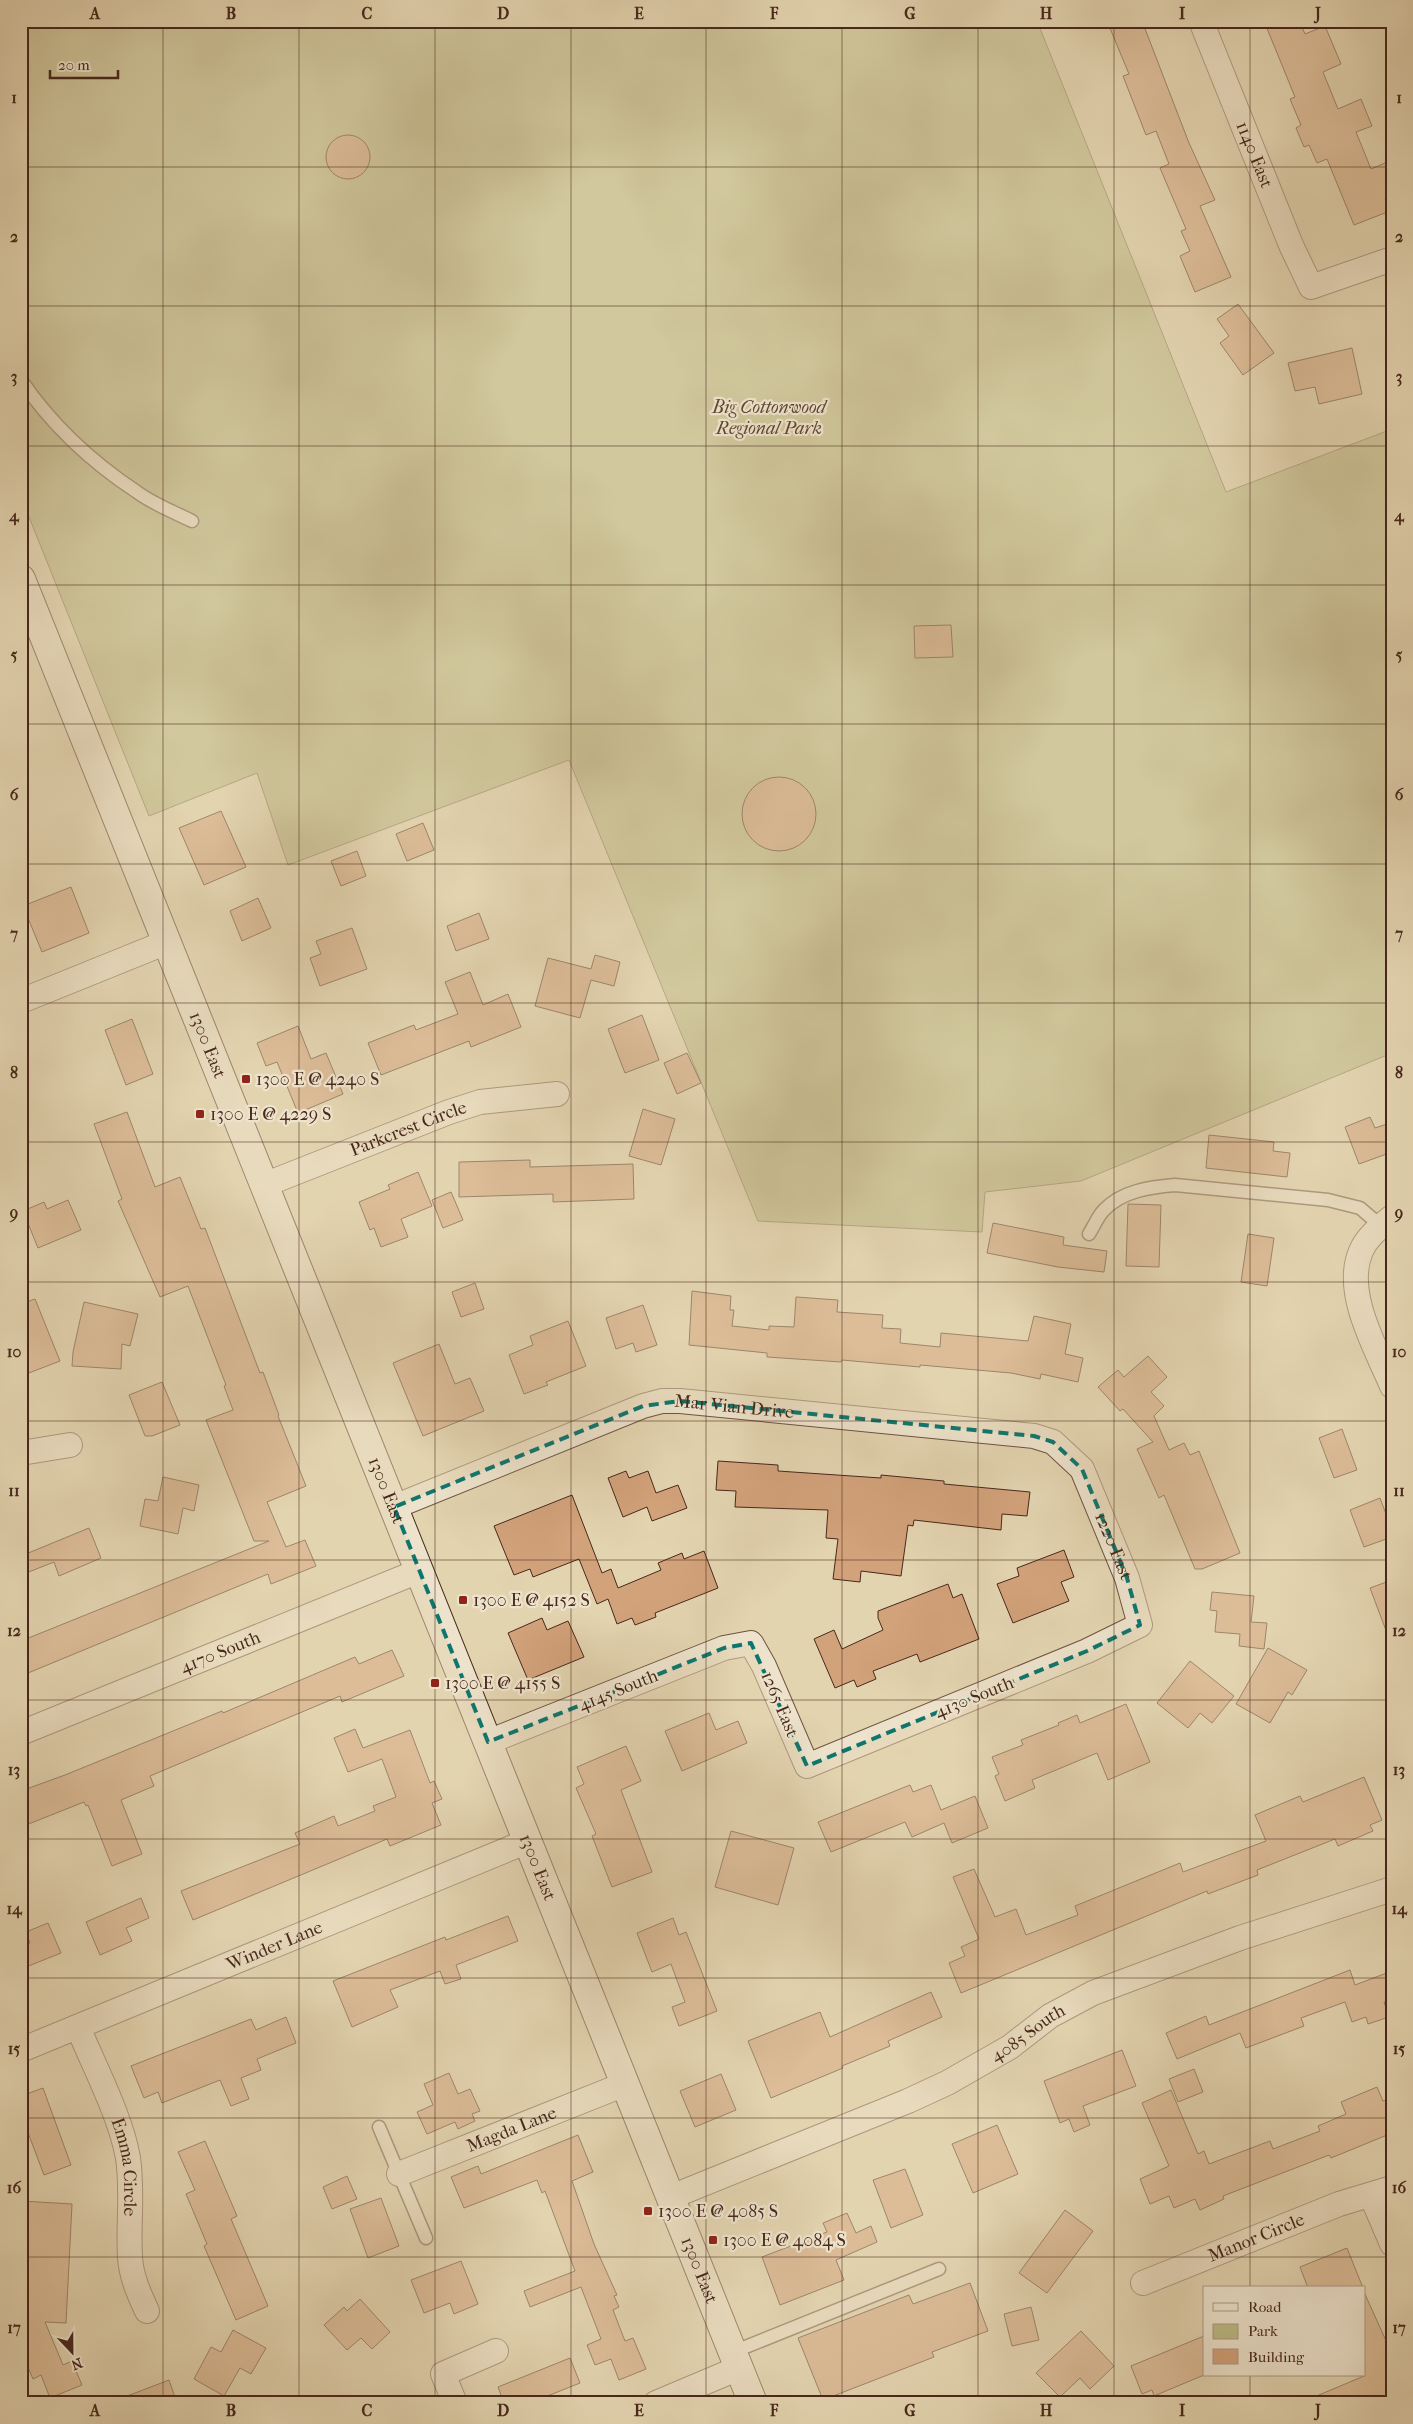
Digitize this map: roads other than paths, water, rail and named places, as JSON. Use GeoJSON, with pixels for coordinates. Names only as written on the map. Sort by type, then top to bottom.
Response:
{"type":"FeatureCollection","features":[{"type":"Feature","properties":{"kind":"main road","name":"1300 East"},"geometry":{"type":"LineString","coordinates":[[21,579],[753,2403]]}},
{"type":"Feature","properties":{"kind":"street","name":"1140 East"},"geometry":{"type":"LineString","coordinates":[[1201,21],[1291,245],[1311,288],[1392,259]]}},
{"type":"Feature","properties":{"kind":"street"},"geometry":{"type":"LineString","coordinates":[[21,1001],[167,942]]}},
{"type":"Feature","properties":{"kind":"street","name":"Parkcrest Circle"},"geometry":{"type":"LineString","coordinates":[[264,1186],[449,1112],[480,1102],[557,1094]]}},
{"type":"Feature","properties":{"kind":"street"},"geometry":{"type":"LineString","coordinates":[[1386,1222],[1370,1237],[1361,1251],[1355,1277],[1358,1301],[1392,1386]]}},
{"type":"Feature","properties":{"kind":"street","name":"Mar Vian Drive"},"geometry":{"type":"LineString","coordinates":[[394,1507],[643,1406],[680,1401],[1034,1436],[1053,1442],[1082,1469]]}},
{"type":"Feature","properties":{"kind":"street"},"geometry":{"type":"LineString","coordinates":[[21,1453],[70,1445]]}},
{"type":"Feature","properties":{"kind":"street","name":"1220 East"},"geometry":{"type":"LineString","coordinates":[[1082,1469],[1127,1578],[1140,1625]]}},
{"type":"Feature","properties":{"kind":"street","name":"4170 South"},"geometry":{"type":"LineString","coordinates":[[21,1733],[419,1571]]}},
{"type":"Feature","properties":{"kind":"street","name":"4130 South"},"geometry":{"type":"LineString","coordinates":[[807,1766],[1088,1651],[1140,1625]]}},
{"type":"Feature","properties":{"kind":"street","name":"4145 South"},"geometry":{"type":"LineString","coordinates":[[488,1742],[724,1648],[751,1643]]}},
{"type":"Feature","properties":{"kind":"street","name":"1265 East"},"geometry":{"type":"LineString","coordinates":[[751,1643],[764,1666],[807,1766]]}},
{"type":"Feature","properties":{"kind":"street","name":"Winder Lane"},"geometry":{"type":"LineString","coordinates":[[21,2050],[528,1841]]}},
{"type":"Feature","properties":{"kind":"street","name":"4085 South"},"geometry":{"type":"LineString","coordinates":[[671,2197],[908,2101],[947,2083],[1010,2047],[1050,2016],[1093,1993],[1240,1938],[1392,1889]]}},
{"type":"Feature","properties":{"kind":"street","name":"Emma Circle"},"geometry":{"type":"LineString","coordinates":[[78,2026],[118,2122],[128,2156],[131,2190],[130,2258],[136,2286],[146,2311]]}},
{"type":"Feature","properties":{"kind":"street","name":"Magda Lane"},"geometry":{"type":"LineString","coordinates":[[399,2174],[625,2084]]}},
{"type":"Feature","properties":{"kind":"street"},"geometry":{"type":"LineString","coordinates":[[1382,2191],[1392,2244]]}},
{"type":"Feature","properties":{"kind":"street","name":"Manor Circle"},"geometry":{"type":"LineString","coordinates":[[1143,2284],[1339,2204],[1382,2191]]}},
{"type":"Feature","properties":{"kind":"street"},"geometry":{"type":"LineString","coordinates":[[455,2403],[443,2374],[496,2352]]}},
{"type":"Feature","properties":{"kind":"street"},"geometry":{"type":"LineString","coordinates":[[656,2403],[736,2360]]}},
{"type":"Feature","properties":{"kind":"lane"},"geometry":{"type":"LineString","coordinates":[[21,380],[34,399],[87,454],[138,493],[192,521]]}},
{"type":"Feature","properties":{"kind":"lane"},"geometry":{"type":"LineString","coordinates":[[1089,1234],[1104,1209],[1130,1193],[1149,1187],[1175,1185],[1328,1200],[1360,1208],[1386,1222]]}},
{"type":"Feature","properties":{"kind":"lane"},"geometry":{"type":"LineString","coordinates":[[379,2127],[426,2238]]}},
{"type":"Feature","properties":{"kind":"lane"},"geometry":{"type":"LineString","coordinates":[[736,2360],[939,2269]]}},
{"type":"Feature","properties":{"kind":"place","name":"1300 E @ 4240 S"},"geometry":{"type":"Point","coordinates":[246,1079]}},
{"type":"Feature","properties":{"kind":"place","name":"1300 E @ 4229 S"},"geometry":{"type":"Point","coordinates":[200,1114]}},
{"type":"Feature","properties":{"kind":"place","name":"1300 E @ 4152 S"},"geometry":{"type":"Point","coordinates":[463,1600]}},
{"type":"Feature","properties":{"kind":"place","name":"1300 E @ 4155 S"},"geometry":{"type":"Point","coordinates":[435,1683]}},
{"type":"Feature","properties":{"kind":"place","name":"1300 E @ 4085 S"},"geometry":{"type":"Point","coordinates":[648,2211]}},
{"type":"Feature","properties":{"kind":"place","name":"1300 E @ 4084 S"},"geometry":{"type":"Point","coordinates":[713,2240]}},
{"type":"Feature","properties":{"kind":"park label","name":"Big Cottonwood Regional Park"},"geometry":{"type":"Point","coordinates":[769,417]}}]}
